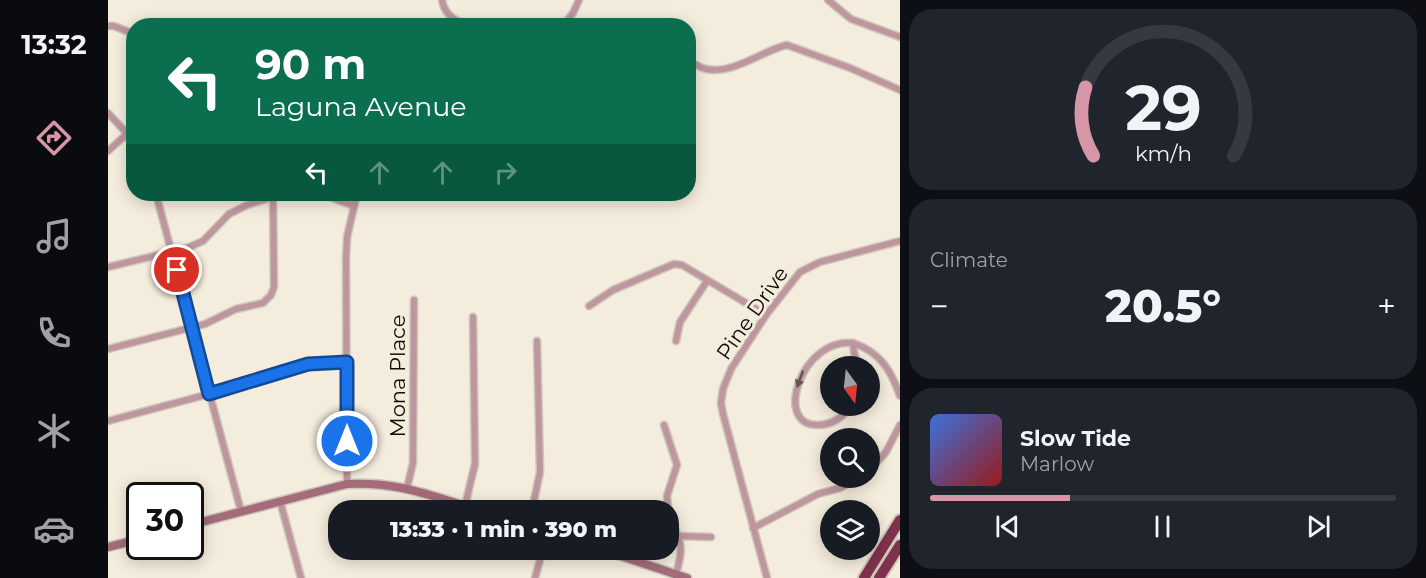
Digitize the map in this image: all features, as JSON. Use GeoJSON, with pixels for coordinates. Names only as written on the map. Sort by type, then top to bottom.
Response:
{"type":"FeatureCollection","features":[{"type":"Feature","properties":{"kind":"highway"},"geometry":{"type":"LineString","coordinates":[[864,578],[900,520]]}},
{"type":"Feature","properties":{"kind":"highway"},"geometry":{"type":"LineString","coordinates":[[879,578],[900,544]]}},
{"type":"Feature","properties":{"kind":"main road"},"geometry":{"type":"LineString","coordinates":[[204,521],[348,484],[377,483],[407,488],[446,500]]}},
{"type":"Feature","properties":{"kind":"main road"},"geometry":{"type":"LineString","coordinates":[[108,547],[126,542]]}},
{"type":"Feature","properties":{"kind":"main road"},"geometry":{"type":"LineString","coordinates":[[633,560],[687,578]]}},
{"type":"Feature","properties":{"kind":"street"},"geometry":{"type":"LineString","coordinates":[[441,0],[452,18]]}},
{"type":"Feature","properties":{"kind":"street"},"geometry":{"type":"LineString","coordinates":[[569,18],[579,0]]}},
{"type":"Feature","properties":{"kind":"street"},"geometry":{"type":"LineString","coordinates":[[828,0],[851,19],[900,37]]}},
{"type":"Feature","properties":{"kind":"street"},"geometry":{"type":"LineString","coordinates":[[108,26],[126,31]]}},
{"type":"Feature","properties":{"kind":"street"},"geometry":{"type":"LineString","coordinates":[[696,65],[706,69],[733,66],[787,45],[850,68],[900,90]]}},
{"type":"Feature","properties":{"kind":"street"},"geometry":{"type":"LineString","coordinates":[[108,113],[126,131]]}},
{"type":"Feature","properties":{"kind":"street"},"geometry":{"type":"LineString","coordinates":[[108,151],[126,135]]}},
{"type":"Feature","properties":{"kind":"street"},"geometry":{"type":"LineString","coordinates":[[158,201],[241,512]]}},
{"type":"Feature","properties":{"kind":"street"},"geometry":{"type":"LineString","coordinates":[[108,267],[187,248],[203,241],[229,214],[260,201]]}},
{"type":"Feature","properties":{"kind":"street"},"geometry":{"type":"LineString","coordinates":[[108,349],[192,327],[237,309],[263,303],[271,295],[274,286],[273,201]]}},
{"type":"Feature","properties":{"kind":"street"},"geometry":{"type":"LineString","coordinates":[[341,201],[354,206]]}},
{"type":"Feature","properties":{"kind":"street"},"geometry":{"type":"LineString","coordinates":[[348,484],[346,259],[347,237],[355,201]]}},
{"type":"Feature","properties":{"kind":"street","name":"Pine Drive"},"geometry":{"type":"LineString","coordinates":[[767,578],[721,403],[730,369],[766,315],[795,277],[808,266],[900,241]]}},
{"type":"Feature","properties":{"kind":"street"},"geometry":{"type":"LineString","coordinates":[[589,306],[613,290],[674,264],[682,265],[766,315]]}},
{"type":"Feature","properties":{"kind":"street"},"geometry":{"type":"LineString","coordinates":[[676,341],[680,322],[707,281]]}},
{"type":"Feature","properties":{"kind":"street","name":"Mona Place"},"geometry":{"type":"LineString","coordinates":[[407,488],[413,463],[414,300]]}},
{"type":"Feature","properties":{"kind":"street"},"geometry":{"type":"LineString","coordinates":[[466,500],[475,464],[473,317]]}},
{"type":"Feature","properties":{"kind":"street"},"geometry":{"type":"LineString","coordinates":[[534,500],[540,472],[537,341]]}},
{"type":"Feature","properties":{"kind":"street"},"geometry":{"type":"LineString","coordinates":[[841,416],[836,421],[822,425],[812,425],[803,421],[798,413],[796,391],[801,375],[817,355],[838,343],[853,343],[868,348],[879,357],[890,372],[900,396]]}},
{"type":"Feature","properties":{"kind":"street"},"geometry":{"type":"LineString","coordinates":[[853,343],[855,356]]}},
{"type":"Feature","properties":{"kind":"street"},"geometry":{"type":"LineString","coordinates":[[108,421],[308,364],[347,362]]}},
{"type":"Feature","properties":{"kind":"street"},"geometry":{"type":"LineString","coordinates":[[664,425],[676,465],[667,500]]}},
{"type":"Feature","properties":{"kind":"street"},"geometry":{"type":"LineString","coordinates":[[880,459],[900,425]]}},
{"type":"Feature","properties":{"kind":"street"},"geometry":{"type":"LineString","coordinates":[[753,528],[818,494],[840,488]]}},
{"type":"Feature","properties":{"kind":"street"},"geometry":{"type":"LineString","coordinates":[[280,501],[301,578]]}},
{"type":"Feature","properties":{"kind":"street"},"geometry":{"type":"LineString","coordinates":[[679,536],[711,537]]}},
{"type":"Feature","properties":{"kind":"street"},"geometry":{"type":"LineString","coordinates":[[676,574],[682,553],[679,540]]}},
{"type":"Feature","properties":{"kind":"street"},"geometry":{"type":"LineString","coordinates":[[535,578],[540,560]]}},
{"type":"Feature","properties":{"kind":"route"},"geometry":{"type":"LineString","coordinates":[[177,270],[209,394],[308,364],[347,362],[347,441]]}}]}
